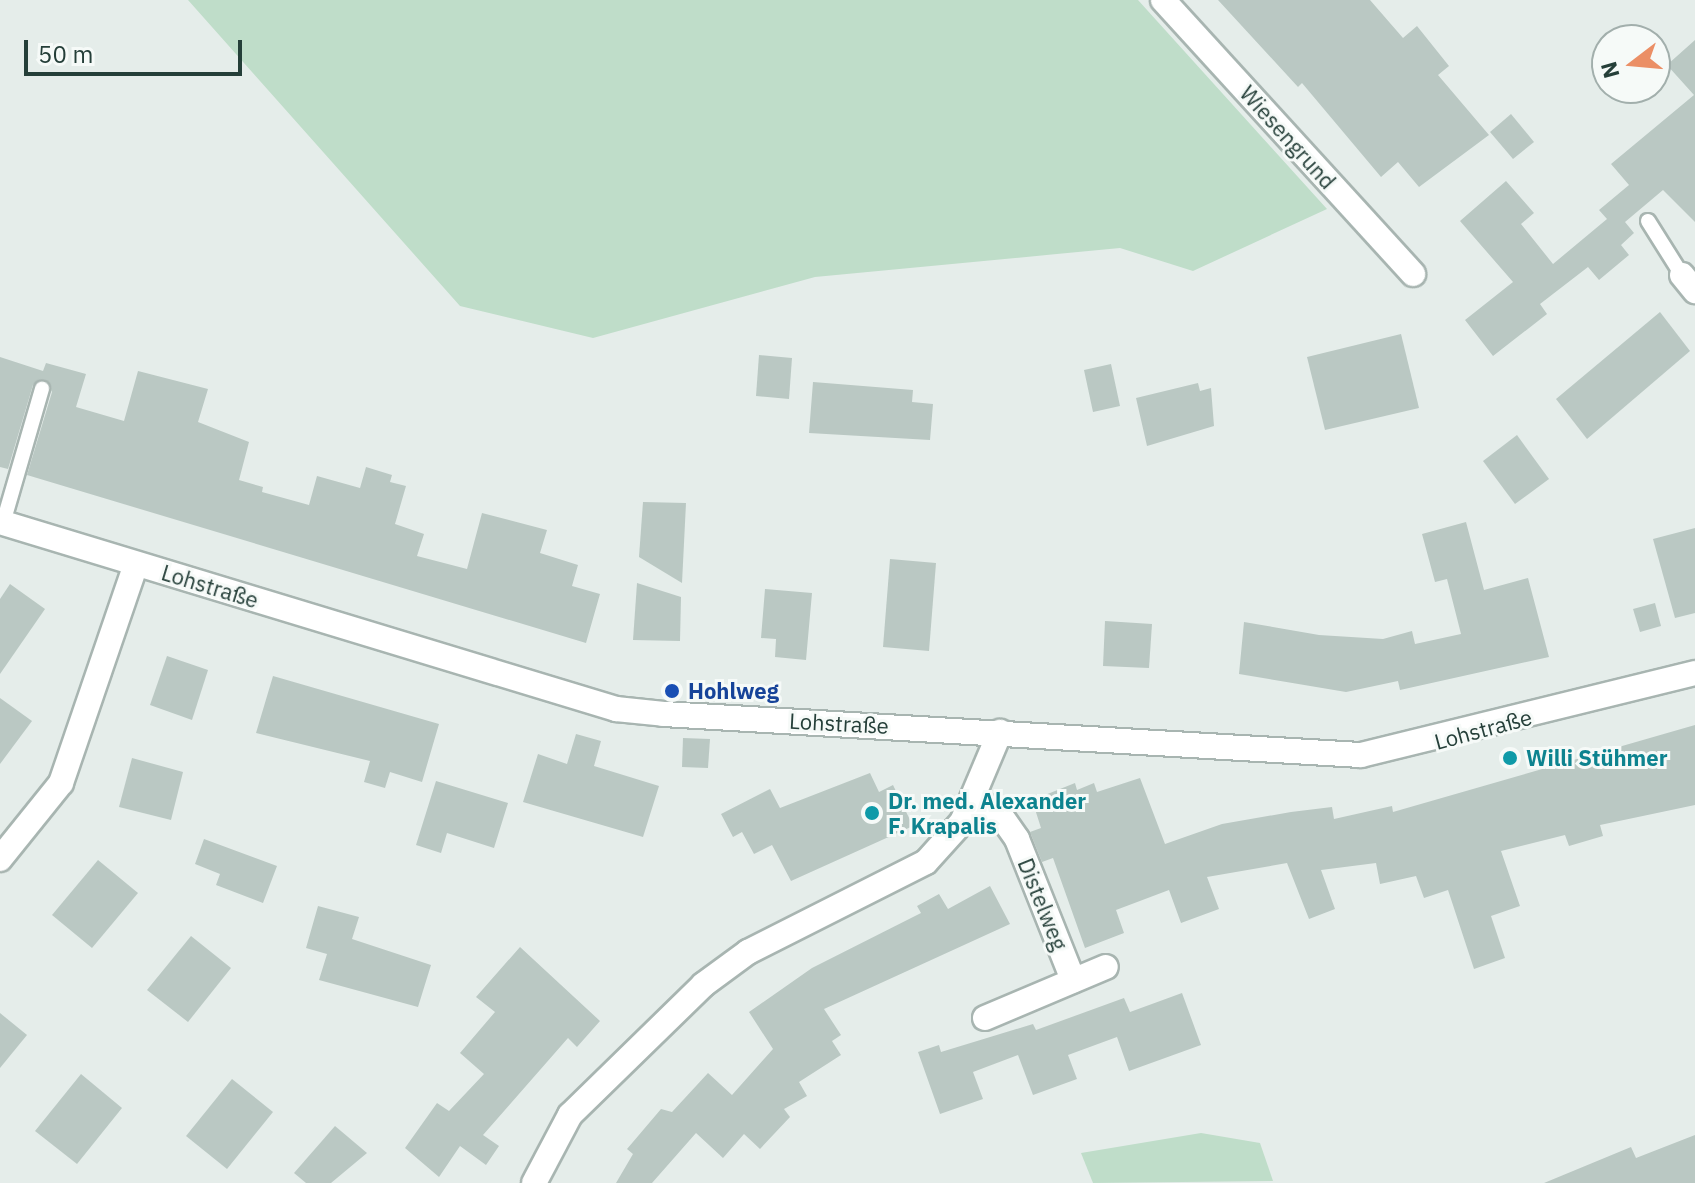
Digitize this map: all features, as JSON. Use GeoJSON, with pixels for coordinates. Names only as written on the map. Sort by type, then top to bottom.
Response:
{"type":"FeatureCollection","features":[{"type":"Feature","properties":{"kind":"street","name":"Wiesengrund"},"geometry":{"type":"LineString","coordinates":[[1163,0],[1413,274]]}},
{"type":"Feature","properties":{"kind":"street","name":"Lohstraße"},"geometry":{"type":"LineString","coordinates":[[2,522],[616,709],[1361,755],[1695,673]]}},
{"type":"Feature","properties":{"kind":"street"},"geometry":{"type":"LineString","coordinates":[[0,859],[61,783],[136,564]]}},
{"type":"Feature","properties":{"kind":"street"},"geometry":{"type":"LineString","coordinates":[[534,1183],[570,1115],[703,985],[748,952],[926,862],[962,822],[1000,732]]}},
{"type":"Feature","properties":{"kind":"street","name":"Distelweg"},"geometry":{"type":"LineString","coordinates":[[974,798],[1001,816],[1017,839],[1073,980]]}},
{"type":"Feature","properties":{"kind":"street"},"geometry":{"type":"LineString","coordinates":[[985,1018],[1106,967]]}},
{"type":"Feature","properties":{"kind":"lane"},"geometry":{"type":"LineString","coordinates":[[1648,221],[1689,283]]}},
{"type":"Feature","properties":{"kind":"lane"},"geometry":{"type":"LineString","coordinates":[[2,522],[42,389]]}},
{"type":"Feature","properties":{"kind":"green space"},"geometry":{"type":"Polygon","coordinates":[[[188,0],[1138,0],[1327,209],[1193,271],[1120,248],[815,277],[593,338],[460,306],[188,0]]]}},
{"type":"Feature","properties":{"kind":"green space"},"geometry":{"type":"Polygon","coordinates":[[[1201,1133],[1260,1143],[1273,1181],[1093,1183],[1081,1153],[1201,1133]]]}},
{"type":"Feature","properties":{"kind":"building"},"geometry":{"type":"Polygon","coordinates":[[[1218,0],[1370,0],[1403,38],[1417,26],[1449,66],[1438,75],[1489,135],[1419,187],[1398,162],[1381,177],[1302,83],[1298,87],[1218,0]]]}},
{"type":"Feature","properties":{"kind":"building"},"geometry":{"type":"Polygon","coordinates":[[[1695,40],[1695,222],[1663,190],[1625,222],[1634,233],[1621,245],[1629,255],[1599,280],[1588,267],[1540,304],[1547,314],[1493,356],[1465,320],[1513,282],[1460,221],[1506,181],[1534,213],[1521,224],[1553,264],[1607,219],[1599,210],[1629,185],[1611,164],[1694,95],[1671,69],[1671,61],[1695,40]]]}},
{"type":"Feature","properties":{"kind":"building"},"geometry":{"type":"Polygon","coordinates":[[[1511,114],[1534,142],[1513,159],[1490,132],[1511,114]]]}},
{"type":"Feature","properties":{"kind":"building"},"geometry":{"type":"Polygon","coordinates":[[[1660,312],[1690,351],[1587,439],[1556,399],[1660,312]]]}},
{"type":"Feature","properties":{"kind":"building"},"geometry":{"type":"Polygon","coordinates":[[[1401,334],[1419,408],[1325,430],[1307,357],[1401,334]]]}},
{"type":"Feature","properties":{"kind":"building"},"geometry":{"type":"Polygon","coordinates":[[[759,355],[792,358],[789,399],[756,396],[759,355]]]}},
{"type":"Feature","properties":{"kind":"building"},"geometry":{"type":"Polygon","coordinates":[[[0,357],[43,371],[46,363],[86,374],[76,407],[124,421],[138,371],[208,389],[198,422],[249,442],[239,480],[263,487],[262,492],[309,505],[317,476],[360,488],[366,467],[392,475],[390,482],[406,486],[395,524],[424,534],[417,556],[467,569],[482,513],[547,530],[540,553],[578,565],[572,586],[600,594],[586,643],[27,475],[52,392],[46,380],[33,385],[8,469],[0,467],[0,357]]]}},
{"type":"Feature","properties":{"kind":"building"},"geometry":{"type":"Polygon","coordinates":[[[1111,364],[1120,406],[1093,412],[1084,370],[1111,364]]]}},
{"type":"Feature","properties":{"kind":"building"},"geometry":{"type":"Polygon","coordinates":[[[813,382],[913,390],[912,402],[933,404],[930,440],[809,433],[813,382]]]}},
{"type":"Feature","properties":{"kind":"building"},"geometry":{"type":"Polygon","coordinates":[[[1198,383],[1200,391],[1211,388],[1214,426],[1147,446],[1136,398],[1198,383]]]}},
{"type":"Feature","properties":{"kind":"building"},"geometry":{"type":"Polygon","coordinates":[[[1517,435],[1549,479],[1515,504],[1483,461],[1517,435]]]}},
{"type":"Feature","properties":{"kind":"building"},"geometry":{"type":"Polygon","coordinates":[[[643,502],[686,503],[682,583],[639,557],[643,502]]]}},
{"type":"Feature","properties":{"kind":"building"},"geometry":{"type":"Polygon","coordinates":[[[1466,522],[1484,590],[1528,578],[1549,657],[1400,690],[1398,681],[1346,692],[1239,674],[1244,622],[1319,635],[1383,639],[1412,631],[1415,644],[1461,634],[1447,579],[1435,582],[1422,534],[1466,522]]]}},
{"type":"Feature","properties":{"kind":"building"},"geometry":{"type":"Polygon","coordinates":[[[1695,528],[1695,613],[1675,618],[1653,539],[1695,528]]]}},
{"type":"Feature","properties":{"kind":"building"},"geometry":{"type":"Polygon","coordinates":[[[890,559],[936,563],[929,651],[883,647],[890,559]]]}},
{"type":"Feature","properties":{"kind":"building"},"geometry":{"type":"Polygon","coordinates":[[[637,583],[681,597],[680,641],[633,640],[637,583]]]}},
{"type":"Feature","properties":{"kind":"building"},"geometry":{"type":"Polygon","coordinates":[[[10,584],[45,609],[0,674],[0,599],[10,584]]]}},
{"type":"Feature","properties":{"kind":"building"},"geometry":{"type":"Polygon","coordinates":[[[765,589],[812,593],[806,660],[775,657],[776,639],[761,638],[765,589]]]}},
{"type":"Feature","properties":{"kind":"building"},"geometry":{"type":"Polygon","coordinates":[[[1655,603],[1661,626],[1640,632],[1633,609],[1655,603]]]}},
{"type":"Feature","properties":{"kind":"building"},"geometry":{"type":"Polygon","coordinates":[[[1105,621],[1152,624],[1149,668],[1103,666],[1105,621]]]}},
{"type":"Feature","properties":{"kind":"building"},"geometry":{"type":"Polygon","coordinates":[[[167,656],[208,670],[192,720],[150,705],[167,656]]]}},
{"type":"Feature","properties":{"kind":"building"},"geometry":{"type":"Polygon","coordinates":[[[273,676],[439,724],[422,782],[390,772],[385,788],[364,782],[370,761],[256,733],[273,676]]]}},
{"type":"Feature","properties":{"kind":"building"},"geometry":{"type":"Polygon","coordinates":[[[0,698],[32,721],[0,764],[0,698]]]}},
{"type":"Feature","properties":{"kind":"building"},"geometry":{"type":"Polygon","coordinates":[[[1695,725],[1695,805],[1600,825],[1603,836],[1569,846],[1565,835],[1501,851],[1520,906],[1491,916],[1505,958],[1474,969],[1448,890],[1424,898],[1416,876],[1380,884],[1376,863],[1321,870],[1335,909],[1309,919],[1287,863],[1207,877],[1219,909],[1181,923],[1169,890],[1116,910],[1124,933],[1085,948],[1053,858],[1042,862],[1030,832],[1041,828],[1034,806],[1048,801],[1045,795],[1075,783],[1077,790],[1094,783],[1097,792],[1140,778],[1165,844],[1222,824],[1291,812],[1332,807],[1334,819],[1392,806],[1393,812],[1695,725]]]}},
{"type":"Feature","properties":{"kind":"building"},"geometry":{"type":"Polygon","coordinates":[[[576,734],[601,741],[594,766],[659,786],[643,837],[523,802],[538,754],[567,764],[576,734]]]}},
{"type":"Feature","properties":{"kind":"building"},"geometry":{"type":"Polygon","coordinates":[[[683,738],[710,739],[708,768],[682,767],[683,738]]]}},
{"type":"Feature","properties":{"kind":"building"},"geometry":{"type":"Polygon","coordinates":[[[132,758],[183,772],[171,820],[119,807],[132,758]]]}},
{"type":"Feature","properties":{"kind":"building"},"geometry":{"type":"Polygon","coordinates":[[[870,773],[879,792],[893,785],[913,826],[791,881],[772,845],[754,854],[742,832],[733,837],[721,814],[770,789],[780,808],[870,773]]]}},
{"type":"Feature","properties":{"kind":"building"},"geometry":{"type":"Polygon","coordinates":[[[436,781],[508,803],[494,848],[447,833],[441,853],[416,845],[436,781]]]}},
{"type":"Feature","properties":{"kind":"building"},"geometry":{"type":"Polygon","coordinates":[[[204,839],[277,866],[263,903],[216,885],[220,874],[195,864],[204,839]]]}},
{"type":"Feature","properties":{"kind":"building"},"geometry":{"type":"Polygon","coordinates":[[[98,860],[138,893],[92,948],[52,915],[98,860]]]}},
{"type":"Feature","properties":{"kind":"building"},"geometry":{"type":"Polygon","coordinates":[[[990,886],[1010,924],[824,1009],[841,1035],[832,1041],[841,1055],[799,1082],[807,1096],[784,1109],[790,1117],[760,1149],[744,1134],[723,1158],[696,1133],[652,1183],[616,1183],[633,1154],[627,1149],[661,1109],[672,1112],[708,1073],[732,1095],[773,1049],[749,1012],[812,968],[921,913],[917,906],[939,894],[948,909],[990,886]]]}},
{"type":"Feature","properties":{"kind":"building"},"geometry":{"type":"Polygon","coordinates":[[[318,906],[359,917],[352,939],[431,965],[418,1007],[319,980],[327,954],[306,948],[318,906]]]}},
{"type":"Feature","properties":{"kind":"building"},"geometry":{"type":"Polygon","coordinates":[[[191,936],[231,968],[188,1022],[147,990],[191,936]]]}},
{"type":"Feature","properties":{"kind":"building"},"geometry":{"type":"Polygon","coordinates":[[[520,947],[600,1021],[577,1047],[568,1038],[483,1135],[499,1146],[486,1165],[460,1146],[439,1177],[405,1148],[437,1103],[449,1111],[484,1074],[460,1053],[495,1012],[476,997],[520,947]]]}},
{"type":"Feature","properties":{"kind":"building"},"geometry":{"type":"Polygon","coordinates":[[[1182,993],[1201,1045],[1129,1071],[1117,1037],[1068,1055],[1077,1079],[1033,1095],[1018,1055],[973,1072],[983,1099],[940,1114],[918,1052],[939,1045],[941,1052],[1033,1024],[1036,1030],[1124,998],[1130,1012],[1182,993]]]}},
{"type":"Feature","properties":{"kind":"building"},"geometry":{"type":"Polygon","coordinates":[[[0,1013],[27,1035],[0,1068],[0,1013]]]}},
{"type":"Feature","properties":{"kind":"building"},"geometry":{"type":"Polygon","coordinates":[[[81,1074],[122,1108],[77,1164],[35,1131],[81,1074]]]}},
{"type":"Feature","properties":{"kind":"building"},"geometry":{"type":"Polygon","coordinates":[[[232,1079],[273,1112],[227,1169],[186,1136],[232,1079]]]}},
{"type":"Feature","properties":{"kind":"building"},"geometry":{"type":"Polygon","coordinates":[[[335,1126],[367,1153],[331,1183],[306,1183],[294,1173],[335,1126]]]}},
{"type":"Feature","properties":{"kind":"building"},"geometry":{"type":"Polygon","coordinates":[[[1695,1135],[1695,1183],[1544,1183],[1631,1147],[1636,1158],[1695,1135]]]}},
{"type":"Feature","properties":{"kind":"place","name":"Hohlweg"},"geometry":{"type":"Point","coordinates":[672,691]}},
{"type":"Feature","properties":{"kind":"place","name":"Willi Stühmer"},"geometry":{"type":"Point","coordinates":[1510,758]}},
{"type":"Feature","properties":{"kind":"place","name":"Dr. med. Alexander F. Krapalis"},"geometry":{"type":"Point","coordinates":[872,813]}}]}
